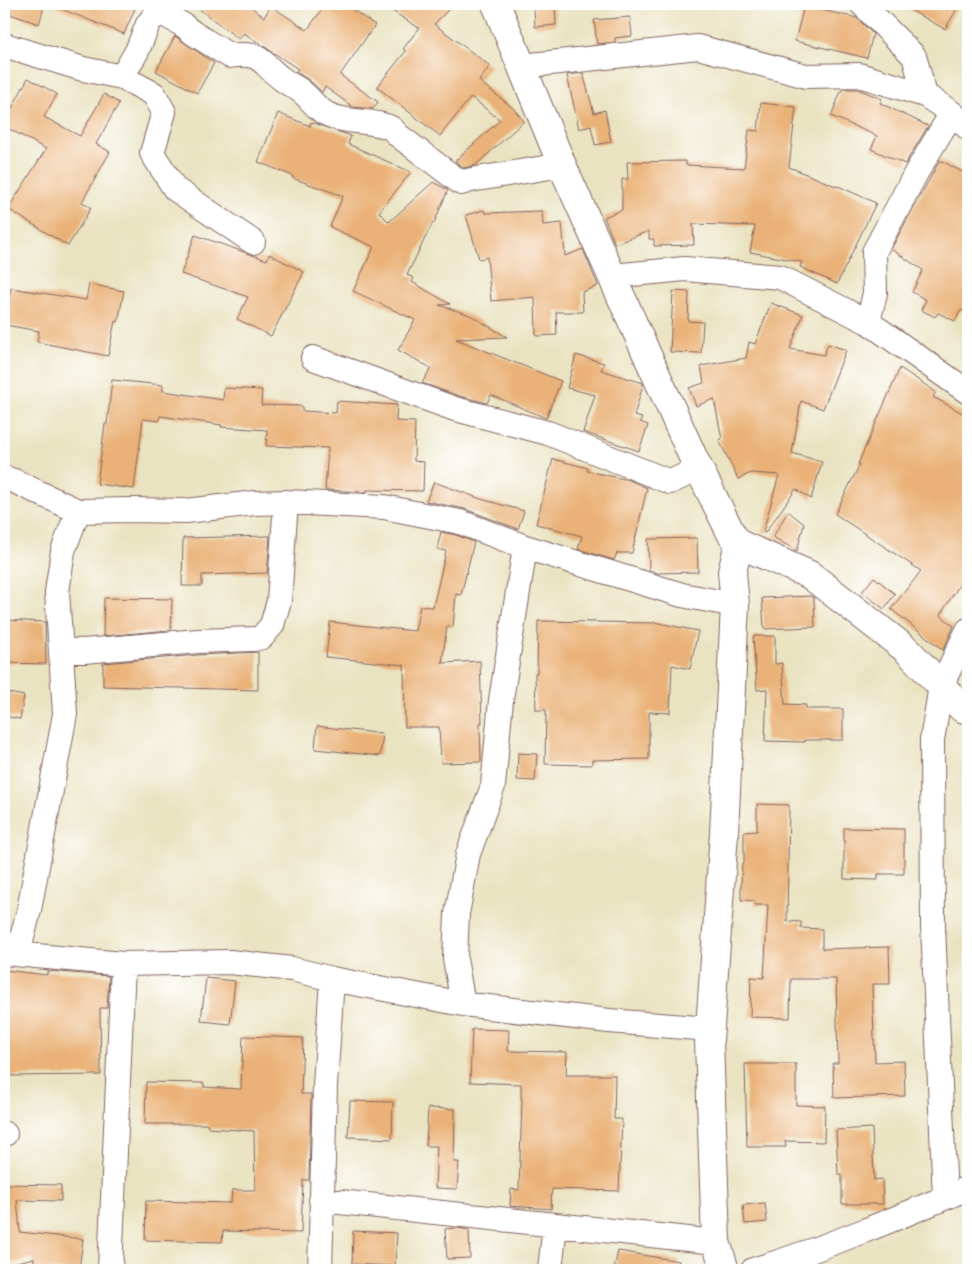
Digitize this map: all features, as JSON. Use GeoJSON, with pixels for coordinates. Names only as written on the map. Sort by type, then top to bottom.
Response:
{"type":"FeatureCollection","features":[{"type":"Feature","properties":{"kind":"street"},"geometry":{"type":"LineString","coordinates":[[496,4],[562,165],[699,469],[731,533],[739,544],[810,575],[907,650],[962,708],[968,710]]}},
{"type":"Feature","properties":{"kind":"street"},"geometry":{"type":"LineString","coordinates":[[862,4],[914,56],[924,95]]}},
{"type":"Feature","properties":{"kind":"street"},"geometry":{"type":"LineString","coordinates":[[122,77],[137,52],[148,24],[159,7],[193,33],[230,56],[242,54],[260,58],[282,79],[302,92],[316,107],[328,115],[342,120],[366,122],[391,129],[461,184],[472,180],[562,165]]}},
{"type":"Feature","properties":{"kind":"street"},"geometry":{"type":"LineString","coordinates":[[4,45],[83,68],[122,77],[154,94],[164,112],[152,154],[175,189],[253,242]]}},
{"type":"Feature","properties":{"kind":"street"},"geometry":{"type":"LineString","coordinates":[[522,66],[698,47],[806,76],[860,75],[924,95],[960,120],[916,173],[874,252],[875,293],[868,322]]}},
{"type":"Feature","properties":{"kind":"street"},"geometry":{"type":"LineString","coordinates":[[612,276],[685,270],[780,277],[868,322],[968,392]]}},
{"type":"Feature","properties":{"kind":"street"},"geometry":{"type":"LineString","coordinates":[[313,358],[456,409],[548,433],[670,482],[699,469]]}},
{"type":"Feature","properties":{"kind":"street"},"geometry":{"type":"LineString","coordinates":[[4,478],[78,511],[186,511],[255,503],[286,502],[384,507],[460,522],[525,547],[682,595],[735,605]]}},
{"type":"Feature","properties":{"kind":"street"},"geometry":{"type":"LineString","coordinates":[[61,650],[84,651],[188,641],[254,639],[262,637],[272,625],[279,602],[286,502]]}},
{"type":"Feature","properties":{"kind":"street"},"geometry":{"type":"LineString","coordinates":[[78,511],[63,551],[57,592],[65,714],[29,910],[11,953],[123,964],[230,962],[292,969],[332,979],[463,1004],[609,1021],[710,1029]]}},
{"type":"Feature","properties":{"kind":"street"},"geometry":{"type":"LineString","coordinates":[[725,1270],[716,1242],[710,1029],[724,833],[735,605],[732,572],[739,544]]}},
{"type":"Feature","properties":{"kind":"street"},"geometry":{"type":"LineString","coordinates":[[463,1004],[456,959],[458,914],[468,854],[493,786],[501,700],[525,547]]}},
{"type":"Feature","properties":{"kind":"street"},"geometry":{"type":"LineString","coordinates":[[945,1198],[932,885],[932,740],[941,686],[968,630]]}},
{"type":"Feature","properties":{"kind":"street"},"geometry":{"type":"LineString","coordinates":[[110,1270],[123,964]]}},
{"type":"Feature","properties":{"kind":"street"},"geometry":{"type":"LineString","coordinates":[[320,1270],[325,1086],[332,979]]}},
{"type":"Feature","properties":{"kind":"street"},"geometry":{"type":"LineString","coordinates":[[753,1270],[787,1260],[868,1230],[968,1188]]}},
{"type":"Feature","properties":{"kind":"street"},"geometry":{"type":"LineString","coordinates":[[321,1200],[716,1242]]}},
{"type":"Feature","properties":{"kind":"street"},"geometry":{"type":"LineString","coordinates":[[550,1270],[555,1225]]}},
{"type":"Feature","properties":{"kind":"building"},"geometry":{"type":"Polygon","coordinates":[[[4,4],[45,4],[39,24],[4,12],[4,4]]]}},
{"type":"Feature","properties":{"kind":"building"},"geometry":{"type":"Polygon","coordinates":[[[49,4],[137,4],[124,34],[49,4]]]}},
{"type":"Feature","properties":{"kind":"building"},"geometry":{"type":"Polygon","coordinates":[[[192,4],[247,4],[264,17],[271,6],[307,30],[326,4],[344,4],[375,25],[340,75],[378,102],[373,109],[353,107],[325,87],[322,92],[296,72],[298,69],[244,33],[239,39],[192,4]]]}},
{"type":"Feature","properties":{"kind":"building"},"geometry":{"type":"Polygon","coordinates":[[[381,4],[454,4],[434,24],[490,66],[479,81],[513,108],[524,121],[476,165],[464,168],[455,161],[500,120],[471,97],[440,136],[377,87],[406,51],[403,49],[419,28],[381,4]]]}},
{"type":"Feature","properties":{"kind":"building"},"geometry":{"type":"Polygon","coordinates":[[[899,4],[960,4],[945,29],[899,4]]]}},
{"type":"Feature","properties":{"kind":"building"},"geometry":{"type":"Polygon","coordinates":[[[555,5],[556,25],[535,27],[534,7],[555,5]]]}},
{"type":"Feature","properties":{"kind":"building"},"geometry":{"type":"Polygon","coordinates":[[[804,6],[857,18],[873,34],[867,58],[795,41],[804,6]]]}},
{"type":"Feature","properties":{"kind":"building"},"geometry":{"type":"Polygon","coordinates":[[[630,17],[632,36],[615,38],[615,42],[597,44],[594,20],[630,17]]]}},
{"type":"Feature","properties":{"kind":"building"},"geometry":{"type":"Polygon","coordinates":[[[175,36],[214,63],[197,93],[156,71],[175,36]]]}},
{"type":"Feature","properties":{"kind":"building"},"geometry":{"type":"Polygon","coordinates":[[[583,73],[594,113],[605,110],[611,142],[595,145],[591,126],[579,129],[567,75],[583,73]]]}},
{"type":"Feature","properties":{"kind":"building"},"geometry":{"type":"Polygon","coordinates":[[[28,78],[57,94],[44,117],[80,136],[104,94],[119,103],[96,144],[110,152],[82,202],[91,208],[68,246],[8,209],[46,149],[4,126],[28,78]]]}},
{"type":"Feature","properties":{"kind":"building"},"geometry":{"type":"Polygon","coordinates":[[[842,89],[857,89],[882,99],[880,103],[928,126],[905,164],[871,149],[877,136],[831,116],[842,89]]]}},
{"type":"Feature","properties":{"kind":"building"},"geometry":{"type":"Polygon","coordinates":[[[761,103],[796,107],[789,167],[876,203],[837,284],[800,267],[802,262],[750,252],[755,226],[693,224],[694,245],[654,246],[654,239],[649,239],[649,231],[615,244],[604,217],[622,210],[622,179],[628,179],[627,162],[686,161],[686,165],[744,168],[749,130],[758,131],[761,103]]]}},
{"type":"Feature","properties":{"kind":"building"},"geometry":{"type":"Polygon","coordinates":[[[278,113],[310,126],[311,122],[351,136],[348,144],[411,172],[379,212],[389,222],[433,182],[448,190],[434,223],[407,275],[414,278],[412,282],[450,304],[439,305],[470,315],[507,337],[456,339],[561,381],[546,418],[491,395],[487,403],[459,396],[422,383],[431,368],[398,350],[415,320],[353,291],[374,247],[330,227],[343,196],[292,178],[293,176],[258,162],[278,113]]]}},
{"type":"Feature","properties":{"kind":"building"},"geometry":{"type":"Polygon","coordinates":[[[940,160],[968,175],[968,314],[961,310],[955,321],[938,313],[935,317],[921,310],[926,300],[912,292],[923,270],[891,249],[940,160]]]}},
{"type":"Feature","properties":{"kind":"building"},"geometry":{"type":"Polygon","coordinates":[[[484,210],[485,213],[542,211],[543,225],[562,223],[565,256],[583,249],[598,286],[582,292],[583,312],[556,312],[557,335],[536,336],[535,297],[491,301],[487,257],[479,259],[466,215],[484,210]]]}},
{"type":"Feature","properties":{"kind":"building"},"geometry":{"type":"Polygon","coordinates":[[[195,235],[267,260],[269,254],[304,272],[271,336],[237,319],[248,297],[181,274],[195,235]]]}},
{"type":"Feature","properties":{"kind":"building"},"geometry":{"type":"Polygon","coordinates":[[[89,284],[124,291],[118,322],[115,321],[108,356],[37,342],[39,331],[5,325],[11,288],[86,300],[89,284]]]}},
{"type":"Feature","properties":{"kind":"building"},"geometry":{"type":"Polygon","coordinates":[[[673,291],[689,292],[688,321],[703,322],[701,353],[670,352],[673,291]]]}},
{"type":"Feature","properties":{"kind":"building"},"geometry":{"type":"Polygon","coordinates":[[[771,303],[803,315],[790,349],[824,355],[828,344],[846,350],[823,409],[801,401],[792,453],[822,462],[811,499],[796,489],[765,533],[763,532],[779,475],[751,473],[738,479],[719,440],[722,439],[714,399],[696,406],[689,388],[704,383],[701,366],[746,358],[749,342],[755,344],[771,303]]]}},
{"type":"Feature","properties":{"kind":"building"},"geometry":{"type":"Polygon","coordinates":[[[576,355],[604,363],[601,370],[643,383],[634,416],[642,418],[640,422],[648,425],[639,451],[583,432],[595,395],[567,388],[576,355]]]}},
{"type":"Feature","properties":{"kind":"building"},"geometry":{"type":"Polygon","coordinates":[[[900,368],[936,392],[933,397],[968,416],[968,572],[940,615],[954,626],[943,650],[891,609],[921,571],[835,514],[860,464],[858,464],[900,368]]]}},
{"type":"Feature","properties":{"kind":"building"},"geometry":{"type":"Polygon","coordinates":[[[112,380],[163,385],[163,391],[223,400],[224,388],[262,390],[261,405],[302,406],[302,411],[336,413],[337,401],[397,405],[396,421],[415,422],[414,461],[424,462],[423,491],[367,490],[367,492],[325,490],[328,448],[266,446],[267,430],[221,427],[222,425],[160,416],[159,421],[143,419],[134,489],[97,484],[112,380]]]}},
{"type":"Feature","properties":{"kind":"building"},"geometry":{"type":"Polygon","coordinates":[[[553,459],[588,468],[587,471],[629,480],[647,488],[632,553],[617,553],[614,560],[578,549],[582,536],[536,524],[553,459]]]}},
{"type":"Feature","properties":{"kind":"building"},"geometry":{"type":"Polygon","coordinates":[[[434,482],[481,499],[524,511],[518,529],[465,509],[426,501],[434,482]]]}},
{"type":"Feature","properties":{"kind":"building"},"geometry":{"type":"Polygon","coordinates":[[[788,511],[804,524],[797,551],[773,537],[788,511]]]}},
{"type":"Feature","properties":{"kind":"building"},"geometry":{"type":"Polygon","coordinates":[[[441,532],[474,542],[461,595],[456,594],[453,627],[447,626],[442,663],[480,661],[481,762],[441,763],[439,727],[405,727],[404,665],[326,657],[330,622],[415,631],[420,606],[433,607],[446,551],[437,549],[441,532]]]}},
{"type":"Feature","properties":{"kind":"building"},"geometry":{"type":"Polygon","coordinates":[[[270,536],[267,573],[202,575],[202,586],[182,586],[183,538],[270,536]]]}},
{"type":"Feature","properties":{"kind":"building"},"geometry":{"type":"Polygon","coordinates":[[[697,538],[698,572],[658,573],[649,570],[648,539],[697,538]]]}},
{"type":"Feature","properties":{"kind":"building"},"geometry":{"type":"Polygon","coordinates":[[[874,577],[895,594],[884,609],[862,592],[874,577]]]}},
{"type":"Feature","properties":{"kind":"building"},"geometry":{"type":"Polygon","coordinates":[[[811,596],[814,598],[815,627],[764,629],[762,598],[811,596]]]}},
{"type":"Feature","properties":{"kind":"building"},"geometry":{"type":"Polygon","coordinates":[[[104,598],[172,599],[171,630],[103,636],[104,598]]]}},
{"type":"Feature","properties":{"kind":"building"},"geometry":{"type":"Polygon","coordinates":[[[4,620],[45,622],[46,664],[4,663],[4,620]]]}},
{"type":"Feature","properties":{"kind":"building"},"geometry":{"type":"Polygon","coordinates":[[[538,621],[654,622],[698,631],[690,669],[672,665],[670,713],[649,712],[649,759],[592,760],[592,765],[545,764],[546,710],[536,710],[535,673],[537,673],[538,621]]]}},
{"type":"Feature","properties":{"kind":"building"},"geometry":{"type":"Polygon","coordinates":[[[753,636],[775,636],[775,664],[782,663],[785,704],[806,705],[806,709],[843,709],[843,740],[805,740],[805,742],[765,741],[767,689],[757,690],[753,636]]]}},
{"type":"Feature","properties":{"kind":"building"},"geometry":{"type":"Polygon","coordinates":[[[258,652],[258,690],[103,686],[103,663],[258,652]]]}},
{"type":"Feature","properties":{"kind":"building"},"geometry":{"type":"Polygon","coordinates":[[[4,692],[24,696],[20,719],[4,716],[4,692]]]}},
{"type":"Feature","properties":{"kind":"building"},"geometry":{"type":"Polygon","coordinates":[[[317,726],[383,734],[380,756],[315,749],[317,726]]]}},
{"type":"Feature","properties":{"kind":"building"},"geometry":{"type":"Polygon","coordinates":[[[518,753],[537,754],[535,781],[517,780],[518,753]]]}},
{"type":"Feature","properties":{"kind":"building"},"geometry":{"type":"Polygon","coordinates":[[[757,804],[789,805],[787,921],[801,922],[801,928],[822,929],[822,949],[889,947],[890,984],[872,984],[875,1062],[904,1061],[905,1096],[834,1098],[833,1063],[838,1063],[836,979],[791,979],[790,1018],[750,1017],[751,977],[764,978],[768,905],[755,905],[755,901],[741,900],[744,832],[757,831],[757,804]]]}},
{"type":"Feature","properties":{"kind":"building"},"geometry":{"type":"Polygon","coordinates":[[[844,828],[904,829],[904,874],[878,874],[878,880],[844,879],[844,828]]]}},
{"type":"Feature","properties":{"kind":"building"},"geometry":{"type":"Polygon","coordinates":[[[4,970],[47,975],[47,971],[109,976],[107,1008],[100,1008],[101,1075],[4,1076],[4,970]]]}},
{"type":"Feature","properties":{"kind":"building"},"geometry":{"type":"Polygon","coordinates":[[[206,978],[235,981],[230,1024],[201,1021],[206,978]]]}},
{"type":"Feature","properties":{"kind":"building"},"geometry":{"type":"Polygon","coordinates":[[[472,1029],[509,1030],[508,1051],[567,1052],[566,1075],[615,1075],[614,1119],[622,1119],[619,1191],[552,1189],[551,1209],[510,1206],[511,1189],[519,1190],[521,1084],[470,1082],[472,1029]]]}},
{"type":"Feature","properties":{"kind":"building"},"geometry":{"type":"Polygon","coordinates":[[[243,1036],[303,1038],[301,1094],[311,1094],[309,1180],[303,1180],[301,1233],[223,1231],[222,1242],[145,1240],[146,1201],[231,1203],[232,1190],[255,1190],[254,1131],[208,1128],[208,1124],[145,1124],[146,1082],[204,1083],[204,1087],[241,1089],[243,1036]]]}},
{"type":"Feature","properties":{"kind":"building"},"geometry":{"type":"Polygon","coordinates":[[[745,1064],[796,1064],[796,1105],[825,1106],[824,1142],[785,1141],[786,1147],[747,1147],[745,1064]]]}},
{"type":"Feature","properties":{"kind":"building"},"geometry":{"type":"Polygon","coordinates":[[[350,1101],[393,1102],[392,1139],[348,1137],[350,1101]]]}},
{"type":"Feature","properties":{"kind":"building"},"geometry":{"type":"Polygon","coordinates":[[[428,1108],[455,1109],[454,1162],[459,1162],[457,1189],[435,1188],[437,1146],[426,1146],[428,1108]]]}},
{"type":"Feature","properties":{"kind":"building"},"geometry":{"type":"Polygon","coordinates":[[[872,1128],[874,1180],[882,1179],[883,1204],[842,1204],[842,1174],[838,1174],[836,1130],[872,1128]]]}},
{"type":"Feature","properties":{"kind":"building"},"geometry":{"type":"Polygon","coordinates":[[[4,1184],[61,1185],[61,1201],[17,1200],[20,1232],[83,1239],[79,1270],[33,1270],[34,1258],[4,1265],[4,1184]]]}},
{"type":"Feature","properties":{"kind":"building"},"geometry":{"type":"Polygon","coordinates":[[[765,1203],[767,1222],[745,1224],[743,1205],[765,1203]]]}},
{"type":"Feature","properties":{"kind":"building"},"geometry":{"type":"Polygon","coordinates":[[[445,1229],[469,1230],[470,1258],[447,1259],[445,1229]]]}},
{"type":"Feature","properties":{"kind":"building"},"geometry":{"type":"Polygon","coordinates":[[[353,1231],[397,1233],[395,1266],[352,1264],[353,1231]]]}},
{"type":"Feature","properties":{"kind":"building"},"geometry":{"type":"Polygon","coordinates":[[[618,1251],[679,1261],[678,1270],[614,1270],[618,1251]]]}}]}
